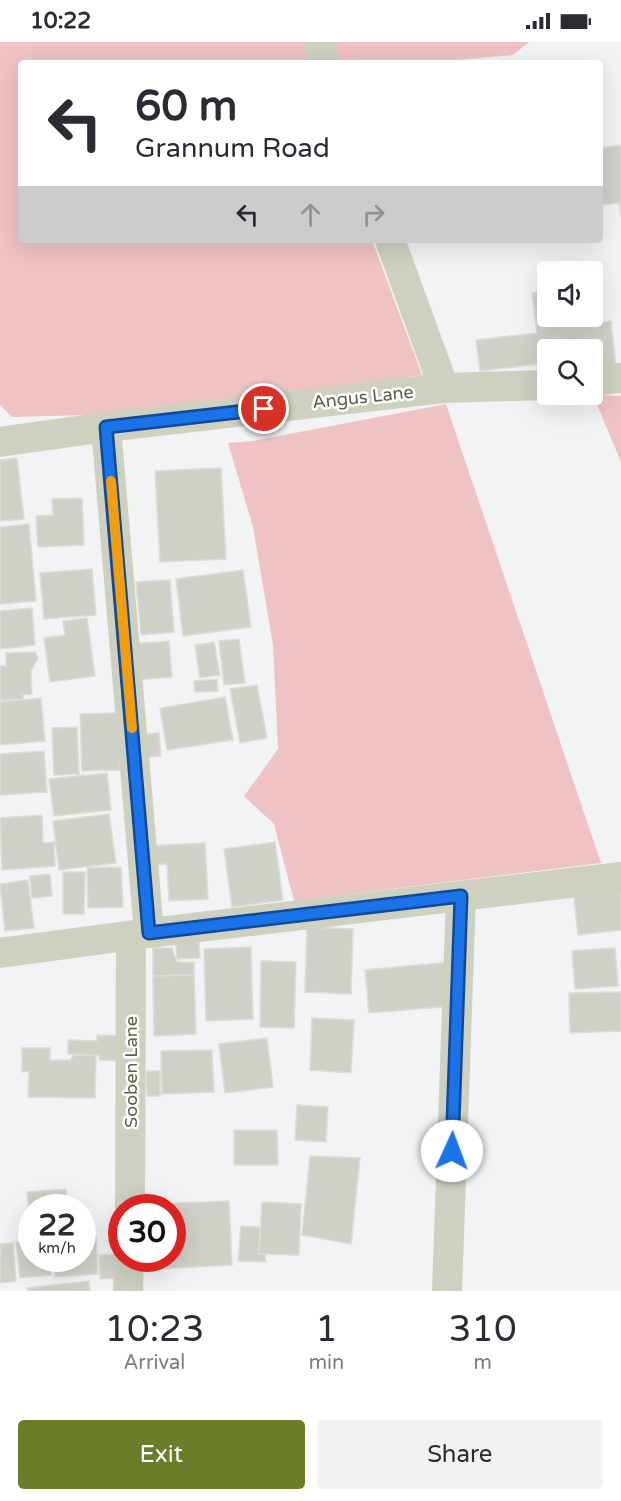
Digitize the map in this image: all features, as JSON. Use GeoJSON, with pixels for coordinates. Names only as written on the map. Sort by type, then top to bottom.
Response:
{"type":"FeatureCollection","features":[{"type":"Feature","properties":{"kind":"street"},"geometry":{"type":"LineString","coordinates":[[318,42],[324,60]]}},
{"type":"Feature","properties":{"kind":"street"},"geometry":{"type":"LineString","coordinates":[[391,243],[444,388]]}},
{"type":"Feature","properties":{"kind":"street"},"geometry":{"type":"LineString","coordinates":[[603,380],[621,378]]}},
{"type":"Feature","properties":{"kind":"street","name":"Angus Lane"},"geometry":{"type":"LineString","coordinates":[[0,442],[106,427],[444,388],[537,385]]}},
{"type":"Feature","properties":{"kind":"street","name":"Sooben Lane"},"geometry":{"type":"LineString","coordinates":[[106,427],[140,935],[131,1194]]}},
{"type":"Feature","properties":{"kind":"street"},"geometry":{"type":"LineString","coordinates":[[0,953],[621,877]]}},
{"type":"Feature","properties":{"kind":"street"},"geometry":{"type":"LineString","coordinates":[[447,1291],[461,896]]}},
{"type":"Feature","properties":{"kind":"street"},"geometry":{"type":"LineString","coordinates":[[128,1291],[129,1272]]}},
{"type":"Feature","properties":{"kind":"shaded area"},"geometry":{"type":"Polygon","coordinates":[[[0,42],[529,42],[513,55],[458,60],[18,60],[18,243],[373,243],[422,375],[162,413],[12,417],[0,405],[0,42]]]}},
{"type":"Feature","properties":{"kind":"shaded area"},"geometry":{"type":"Polygon","coordinates":[[[603,395],[621,396],[621,462],[597,405],[603,405],[603,395]]]}},
{"type":"Feature","properties":{"kind":"shaded area"},"geometry":{"type":"Polygon","coordinates":[[[446,404],[601,863],[294,901],[274,824],[244,796],[278,749],[273,645],[253,527],[228,443],[253,441],[446,404]]]}},
{"type":"Feature","properties":{"kind":"building"},"geometry":{"type":"Polygon","coordinates":[[[621,145],[621,217],[619,203],[603,205],[603,148],[621,145]]]}},
{"type":"Feature","properties":{"kind":"building"},"geometry":{"type":"Polygon","coordinates":[[[537,292],[537,327],[603,327],[603,322],[611,321],[616,369],[603,371],[603,339],[537,339],[537,364],[480,371],[476,340],[537,333],[532,293],[537,292]]]}},
{"type":"Feature","properties":{"kind":"building"},"geometry":{"type":"Polygon","coordinates":[[[17,458],[24,519],[0,521],[0,460],[17,458]]]}},
{"type":"Feature","properties":{"kind":"building"},"geometry":{"type":"Polygon","coordinates":[[[221,468],[226,559],[160,562],[155,471],[221,468]]]}},
{"type":"Feature","properties":{"kind":"building"},"geometry":{"type":"Polygon","coordinates":[[[82,498],[84,545],[38,547],[36,516],[53,515],[52,499],[82,498]]]}},
{"type":"Feature","properties":{"kind":"building"},"geometry":{"type":"Polygon","coordinates":[[[29,524],[36,601],[0,604],[0,527],[29,524]]]}},
{"type":"Feature","properties":{"kind":"building"},"geometry":{"type":"Polygon","coordinates":[[[92,569],[96,615],[44,619],[40,573],[92,569]]]}},
{"type":"Feature","properties":{"kind":"building"},"geometry":{"type":"Polygon","coordinates":[[[243,570],[251,627],[183,636],[176,579],[243,570]]]}},
{"type":"Feature","properties":{"kind":"building"},"geometry":{"type":"Polygon","coordinates":[[[170,580],[174,632],[141,635],[136,582],[170,580]]]}},
{"type":"Feature","properties":{"kind":"building"},"geometry":{"type":"Polygon","coordinates":[[[32,608],[35,645],[0,649],[0,611],[32,608]]]}},
{"type":"Feature","properties":{"kind":"building"},"geometry":{"type":"Polygon","coordinates":[[[87,618],[95,676],[50,682],[44,638],[65,635],[63,621],[87,618]]]}},
{"type":"Feature","properties":{"kind":"building"},"geometry":{"type":"Polygon","coordinates":[[[239,639],[245,683],[224,685],[219,641],[239,639]]]}},
{"type":"Feature","properties":{"kind":"building"},"geometry":{"type":"Polygon","coordinates":[[[169,641],[172,677],[133,680],[130,644],[169,641]]]}},
{"type":"Feature","properties":{"kind":"building"},"geometry":{"type":"Polygon","coordinates":[[[214,642],[220,675],[200,678],[195,645],[214,642]]]}},
{"type":"Feature","properties":{"kind":"building"},"geometry":{"type":"Polygon","coordinates":[[[35,652],[38,658],[31,671],[32,694],[23,695],[23,699],[0,700],[0,666],[6,666],[6,653],[35,652]]]}},
{"type":"Feature","properties":{"kind":"building"},"geometry":{"type":"Polygon","coordinates":[[[217,679],[218,691],[195,692],[194,681],[217,679]]]}},
{"type":"Feature","properties":{"kind":"building"},"geometry":{"type":"Polygon","coordinates":[[[257,685],[267,738],[240,743],[230,689],[257,685]]]}},
{"type":"Feature","properties":{"kind":"building"},"geometry":{"type":"Polygon","coordinates":[[[225,697],[233,740],[167,750],[160,708],[225,697]]]}},
{"type":"Feature","properties":{"kind":"building"},"geometry":{"type":"Polygon","coordinates":[[[41,698],[45,741],[0,745],[0,702],[41,698]]]}},
{"type":"Feature","properties":{"kind":"building"},"geometry":{"type":"Polygon","coordinates":[[[118,713],[120,770],[82,771],[80,714],[118,713]]]}},
{"type":"Feature","properties":{"kind":"building"},"geometry":{"type":"Polygon","coordinates":[[[77,727],[79,774],[54,775],[52,728],[77,727]]]}},
{"type":"Feature","properties":{"kind":"building"},"geometry":{"type":"Polygon","coordinates":[[[159,733],[161,756],[138,758],[136,735],[159,733]]]}},
{"type":"Feature","properties":{"kind":"building"},"geometry":{"type":"Polygon","coordinates":[[[44,751],[47,792],[0,795],[0,754],[44,751]]]}},
{"type":"Feature","properties":{"kind":"building"},"geometry":{"type":"Polygon","coordinates":[[[107,773],[111,810],[54,816],[49,779],[107,773]]]}},
{"type":"Feature","properties":{"kind":"building"},"geometry":{"type":"Polygon","coordinates":[[[109,814],[116,863],[59,870],[53,821],[109,814]]]}},
{"type":"Feature","properties":{"kind":"building"},"geometry":{"type":"Polygon","coordinates":[[[42,815],[43,843],[54,842],[55,866],[2,870],[0,818],[42,815]]]}},
{"type":"Feature","properties":{"kind":"building"},"geometry":{"type":"Polygon","coordinates":[[[275,842],[283,900],[232,907],[224,849],[275,842]]]}},
{"type":"Feature","properties":{"kind":"building"},"geometry":{"type":"Polygon","coordinates":[[[205,843],[208,899],[169,901],[167,864],[150,865],[149,846],[205,843]]]}},
{"type":"Feature","properties":{"kind":"building"},"geometry":{"type":"Polygon","coordinates":[[[121,867],[123,907],[88,908],[87,868],[121,867]]]}},
{"type":"Feature","properties":{"kind":"building"},"geometry":{"type":"Polygon","coordinates":[[[63,872],[85,872],[84,914],[63,914],[63,872]]]}},
{"type":"Feature","properties":{"kind":"building"},"geometry":{"type":"Polygon","coordinates":[[[50,874],[52,896],[32,898],[30,876],[50,874]]]}},
{"type":"Feature","properties":{"kind":"building"},"geometry":{"type":"Polygon","coordinates":[[[28,880],[34,928],[5,931],[0,884],[28,880]]]}},
{"type":"Feature","properties":{"kind":"building"},"geometry":{"type":"Polygon","coordinates":[[[621,883],[621,930],[578,935],[573,888],[621,883]]]}},
{"type":"Feature","properties":{"kind":"building"},"geometry":{"type":"Polygon","coordinates":[[[307,927],[353,929],[351,994],[305,992],[307,927]]]}},
{"type":"Feature","properties":{"kind":"building"},"geometry":{"type":"Polygon","coordinates":[[[199,942],[200,958],[177,959],[176,943],[199,942]]]}},
{"type":"Feature","properties":{"kind":"building"},"geometry":{"type":"Polygon","coordinates":[[[251,947],[253,1019],[206,1021],[204,949],[251,947]]]}},
{"type":"Feature","properties":{"kind":"building"},"geometry":{"type":"Polygon","coordinates":[[[153,948],[172,948],[177,962],[194,962],[194,975],[153,976],[153,948]]]}},
{"type":"Feature","properties":{"kind":"building"},"geometry":{"type":"Polygon","coordinates":[[[615,948],[618,986],[575,989],[572,951],[615,948]]]}},
{"type":"Feature","properties":{"kind":"building"},"geometry":{"type":"Polygon","coordinates":[[[261,961],[296,962],[294,1028],[260,1027],[261,961]]]}},
{"type":"Feature","properties":{"kind":"building"},"geometry":{"type":"Polygon","coordinates":[[[450,962],[454,1006],[369,1013],[365,970],[450,962]]]}},
{"type":"Feature","properties":{"kind":"building"},"geometry":{"type":"Polygon","coordinates":[[[194,975],[196,1034],[154,1036],[153,976],[194,975]]]}},
{"type":"Feature","properties":{"kind":"building"},"geometry":{"type":"Polygon","coordinates":[[[621,992],[621,1031],[570,1033],[569,993],[621,992]]]}},
{"type":"Feature","properties":{"kind":"building"},"geometry":{"type":"Polygon","coordinates":[[[312,1018],[354,1020],[351,1073],[310,1070],[312,1018]]]}},
{"type":"Feature","properties":{"kind":"building"},"geometry":{"type":"Polygon","coordinates":[[[97,1035],[124,1036],[123,1061],[100,1060],[99,1055],[68,1054],[68,1040],[97,1041],[97,1035]]]}},
{"type":"Feature","properties":{"kind":"building"},"geometry":{"type":"Polygon","coordinates":[[[267,1038],[273,1087],[225,1093],[219,1044],[267,1038]]]}},
{"type":"Feature","properties":{"kind":"building"},"geometry":{"type":"Polygon","coordinates":[[[22,1048],[50,1048],[50,1060],[70,1060],[74,1055],[96,1055],[95,1098],[28,1097],[29,1071],[22,1072],[22,1048]]]}},
{"type":"Feature","properties":{"kind":"building"},"geometry":{"type":"Polygon","coordinates":[[[212,1050],[214,1092],[162,1094],[161,1051],[212,1050]]]}},
{"type":"Feature","properties":{"kind":"building"},"geometry":{"type":"Polygon","coordinates":[[[146,1071],[160,1071],[160,1096],[147,1096],[146,1071]]]}},
{"type":"Feature","properties":{"kind":"building"},"geometry":{"type":"Polygon","coordinates":[[[297,1105],[328,1107],[326,1142],[295,1140],[297,1105]]]}},
{"type":"Feature","properties":{"kind":"building"},"geometry":{"type":"Polygon","coordinates":[[[234,1130],[277,1130],[278,1165],[234,1165],[234,1130]]]}},
{"type":"Feature","properties":{"kind":"building"},"geometry":{"type":"Polygon","coordinates":[[[310,1156],[360,1158],[351,1244],[302,1235],[310,1156]]]}},
{"type":"Feature","properties":{"kind":"building"},"geometry":{"type":"Polygon","coordinates":[[[66,1189],[66,1194],[27,1194],[27,1192],[66,1189]]]}},
{"type":"Feature","properties":{"kind":"building"},"geometry":{"type":"Polygon","coordinates":[[[229,1201],[232,1265],[186,1267],[186,1203],[229,1201]]]}},
{"type":"Feature","properties":{"kind":"building"},"geometry":{"type":"Polygon","coordinates":[[[262,1202],[301,1204],[299,1255],[259,1254],[262,1202]]]}},
{"type":"Feature","properties":{"kind":"building"},"geometry":{"type":"Polygon","coordinates":[[[241,1226],[260,1227],[259,1254],[265,1254],[266,1262],[238,1261],[241,1226]]]}},
{"type":"Feature","properties":{"kind":"building"},"geometry":{"type":"Polygon","coordinates":[[[96,1237],[98,1274],[55,1277],[55,1272],[96,1272],[96,1237]]]}},
{"type":"Feature","properties":{"kind":"building"},"geometry":{"type":"Polygon","coordinates":[[[13,1243],[16,1281],[0,1283],[0,1244],[13,1243]]]}},
{"type":"Feature","properties":{"kind":"building"},"geometry":{"type":"Polygon","coordinates":[[[99,1255],[108,1255],[108,1272],[120,1272],[120,1278],[100,1279],[99,1255]]]}},
{"type":"Feature","properties":{"kind":"building"},"geometry":{"type":"Polygon","coordinates":[[[19,1272],[51,1272],[51,1275],[20,1278],[19,1272]]]}},
{"type":"Feature","properties":{"kind":"building"},"geometry":{"type":"Polygon","coordinates":[[[89,1281],[90,1291],[28,1291],[27,1288],[89,1281]]]}},
{"type":"Feature","properties":{"kind":"slow traffic"},"geometry":{"type":"LineString","coordinates":[[111,481],[132,728]]}},
{"type":"Feature","properties":{"kind":"route"},"geometry":{"type":"LineString","coordinates":[[264,409],[106,427],[149,933],[461,896],[452,1151]]}}]}
